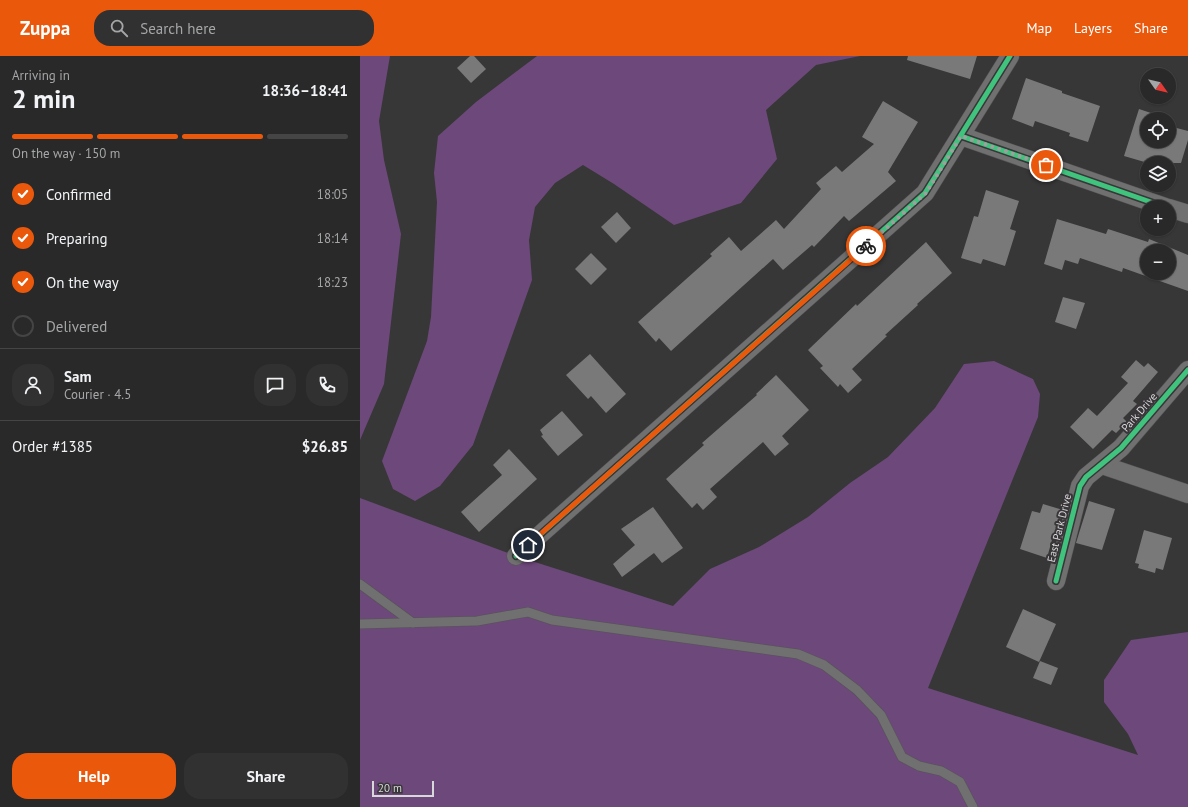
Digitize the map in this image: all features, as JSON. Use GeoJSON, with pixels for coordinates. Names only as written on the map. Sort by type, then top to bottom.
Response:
{"type":"FeatureCollection","features":[{"type":"Feature","properties":{"kind":"street"},"geometry":{"type":"LineString","coordinates":[[516,556],[926,193],[1010,56]]}},
{"type":"Feature","properties":{"kind":"street"},"geometry":{"type":"LineString","coordinates":[[961,136],[1146,200]]}},
{"type":"Feature","properties":{"kind":"street"},"geometry":{"type":"LineString","coordinates":[[1176,210],[1188,214]]}},
{"type":"Feature","properties":{"kind":"street","name":"Park Drive"},"geometry":{"type":"LineString","coordinates":[[1102,464],[1121,448],[1188,370]]}},
{"type":"Feature","properties":{"kind":"street"},"geometry":{"type":"LineString","coordinates":[[1102,464],[1188,494]]}},
{"type":"Feature","properties":{"kind":"street","name":"East Park Drive"},"geometry":{"type":"LineString","coordinates":[[1056,581],[1080,486],[1086,477],[1102,464]]}},
{"type":"Feature","properties":{"kind":"lane"},"geometry":{"type":"LineString","coordinates":[[360,584],[413,623]]}},
{"type":"Feature","properties":{"kind":"lane"},"geometry":{"type":"LineString","coordinates":[[360,624],[477,621],[528,612],[552,620],[798,654],[824,665],[857,690],[881,716],[902,757],[919,766],[941,771],[960,782],[973,807]]}},
{"type":"Feature","properties":{"kind":"shaded area"},"geometry":{"type":"Polygon","coordinates":[[[360,56],[390,56],[379,121],[384,160],[401,234],[384,384],[360,440],[360,56]]]}},
{"type":"Feature","properties":{"kind":"shaded area"},"geometry":{"type":"Polygon","coordinates":[[[537,56],[860,56],[816,65],[766,110],[777,159],[741,203],[674,225],[614,184],[583,165],[555,183],[535,207],[529,240],[532,280],[473,445],[440,486],[415,501],[393,489],[382,461],[427,341],[431,317],[437,202],[434,173],[438,136],[476,102],[537,56]]]}},
{"type":"Feature","properties":{"kind":"shaded area"},"geometry":{"type":"Polygon","coordinates":[[[994,361],[1033,379],[1040,394],[1038,417],[928,688],[1138,755],[1128,734],[1104,702],[1104,680],[1131,640],[1188,632],[1188,807],[360,807],[360,498],[516,556],[673,606],[710,569],[759,547],[808,517],[850,483],[888,457],[935,408],[964,364],[994,361]]]}},
{"type":"Feature","properties":{"kind":"building"},"geometry":{"type":"Polygon","coordinates":[[[470,56],[474,56],[486,69],[471,83],[457,68],[470,56]]]}},
{"type":"Feature","properties":{"kind":"building"},"geometry":{"type":"Polygon","coordinates":[[[908,56],[977,56],[970,79],[907,60],[908,56]]]}},
{"type":"Feature","properties":{"kind":"building"},"geometry":{"type":"Polygon","coordinates":[[[1026,78],[1062,91],[1062,93],[1100,106],[1088,142],[1069,136],[1070,133],[1035,121],[1033,127],[1012,119],[1026,78]]]}},
{"type":"Feature","properties":{"kind":"building"},"geometry":{"type":"Polygon","coordinates":[[[883,101],[918,122],[888,172],[896,181],[849,221],[844,216],[814,247],[812,245],[783,270],[773,259],[671,351],[659,338],[656,342],[638,322],[712,256],[710,254],[729,237],[741,251],[776,220],[784,229],[821,189],[816,183],[836,166],[842,172],[874,144],[862,137],[883,101]]]}},
{"type":"Feature","properties":{"kind":"building"},"geometry":{"type":"Polygon","coordinates":[[[1139,109],[1148,112],[1140,112],[1140,148],[1176,148],[1176,128],[1188,131],[1188,140],[1181,163],[1176,163],[1176,156],[1140,156],[1140,161],[1124,156],[1139,109]]]}},
{"type":"Feature","properties":{"kind":"building"},"geometry":{"type":"Polygon","coordinates":[[[986,190],[1019,201],[1010,229],[1016,231],[1005,266],[983,259],[981,264],[961,258],[974,216],[978,217],[986,190]]]}},
{"type":"Feature","properties":{"kind":"building"},"geometry":{"type":"Polygon","coordinates":[[[617,212],[631,228],[616,243],[601,227],[617,212]]]}},
{"type":"Feature","properties":{"kind":"building"},"geometry":{"type":"Polygon","coordinates":[[[1057,219],[1106,234],[1108,229],[1148,242],[1149,239],[1161,244],[1140,244],[1140,274],[1123,268],[1122,272],[1080,258],[1078,264],[1065,260],[1062,270],[1044,264],[1057,219]]]}},
{"type":"Feature","properties":{"kind":"building"},"geometry":{"type":"Polygon","coordinates":[[[926,242],[952,273],[917,304],[918,305],[885,335],[887,336],[852,369],[862,380],[848,393],[840,384],[838,387],[820,368],[823,366],[808,350],[856,304],[857,306],[926,242]]]}},
{"type":"Feature","properties":{"kind":"building"},"geometry":{"type":"Polygon","coordinates":[[[1176,250],[1188,255],[1188,291],[1157,280],[1176,280],[1176,250]]]}},
{"type":"Feature","properties":{"kind":"building"},"geometry":{"type":"Polygon","coordinates":[[[591,253],[607,269],[591,285],[575,269],[591,253]]]}},
{"type":"Feature","properties":{"kind":"building"},"geometry":{"type":"Polygon","coordinates":[[[1063,297],[1085,303],[1076,329],[1055,322],[1063,297]]]}},
{"type":"Feature","properties":{"kind":"building"},"geometry":{"type":"Polygon","coordinates":[[[590,354],[626,394],[606,413],[591,396],[588,399],[566,375],[590,354]]]}},
{"type":"Feature","properties":{"kind":"building"},"geometry":{"type":"Polygon","coordinates":[[[1136,360],[1144,367],[1148,363],[1158,372],[1133,401],[1137,404],[1123,418],[1127,422],[1116,433],[1112,430],[1093,449],[1070,427],[1088,408],[1097,416],[1128,383],[1121,377],[1136,360]]]}},
{"type":"Feature","properties":{"kind":"building"},"geometry":{"type":"Polygon","coordinates":[[[776,375],[809,410],[782,436],[789,444],[775,456],[763,442],[710,489],[717,497],[703,510],[697,503],[692,508],[666,479],[704,445],[702,443],[757,395],[756,394],[776,375]]]}},
{"type":"Feature","properties":{"kind":"building"},"geometry":{"type":"Polygon","coordinates":[[[562,411],[583,435],[558,456],[541,436],[543,435],[540,430],[562,411]]]}},
{"type":"Feature","properties":{"kind":"building"},"geometry":{"type":"Polygon","coordinates":[[[509,449],[537,479],[479,532],[461,512],[502,475],[493,465],[509,449]]]}},
{"type":"Feature","properties":{"kind":"building"},"geometry":{"type":"Polygon","coordinates":[[[1089,501],[1115,509],[1102,550],[1076,543],[1089,501]]]}},
{"type":"Feature","properties":{"kind":"building"},"geometry":{"type":"Polygon","coordinates":[[[1043,504],[1063,510],[1056,537],[1053,536],[1047,558],[1020,549],[1032,511],[1040,513],[1043,504]]]}},
{"type":"Feature","properties":{"kind":"building"},"geometry":{"type":"Polygon","coordinates":[[[653,507],[683,548],[662,563],[654,553],[622,577],[613,564],[635,545],[621,529],[653,507]]]}},
{"type":"Feature","properties":{"kind":"building"},"geometry":{"type":"Polygon","coordinates":[[[1144,530],[1172,538],[1163,570],[1156,568],[1155,573],[1138,568],[1139,564],[1135,563],[1144,530]]]}},
{"type":"Feature","properties":{"kind":"building"},"geometry":{"type":"Polygon","coordinates":[[[1023,609],[1056,624],[1039,662],[1006,647],[1023,609]]]}},
{"type":"Feature","properties":{"kind":"building"},"geometry":{"type":"Polygon","coordinates":[[[1040,661],[1058,668],[1051,685],[1033,678],[1040,661]]]}},
{"type":"Feature","properties":{"kind":"cycle path"},"geometry":{"type":"LineString","coordinates":[[516,556],[925,193],[1010,56]]}},
{"type":"Feature","properties":{"kind":"cycle path"},"geometry":{"type":"LineString","coordinates":[[961,136],[1145,200]]}},
{"type":"Feature","properties":{"kind":"cycle path"},"geometry":{"type":"LineString","coordinates":[[1056,581],[1080,486],[1086,477],[1121,448],[1188,370]]}},
{"type":"Feature","properties":{"kind":"way so far"},"geometry":{"type":"LineString","coordinates":[[866,246],[926,193],[961,136],[1046,165]]}},
{"type":"Feature","properties":{"kind":"route"},"geometry":{"type":"LineString","coordinates":[[528,545],[866,246]]}}]}
